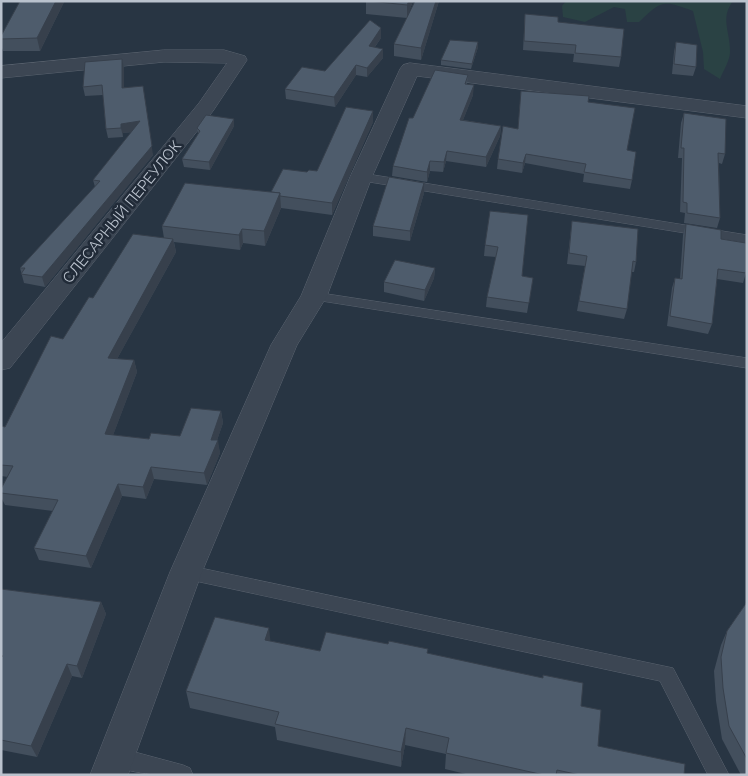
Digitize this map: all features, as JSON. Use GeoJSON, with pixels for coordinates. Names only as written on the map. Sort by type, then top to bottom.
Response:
{"type":"FeatureCollection","features":[{"type":"Feature","properties":{"kind":"street","name":"СЛЕСАРНЫЙ ПЕРЕУЛОК"},"geometry":{"type":"LineString","coordinates":[[1,72],[164,56],[224,56],[238,60],[206,107],[1,361]]}},
{"type":"Feature","properties":{"kind":"street"},"geometry":{"type":"LineString","coordinates":[[112,766],[186,572],[284,345],[314,296],[361,177],[410,68],[747,112]]}},
{"type":"Feature","properties":{"kind":"lane"},"geometry":{"type":"LineString","coordinates":[[361,177],[747,238]]}},
{"type":"Feature","properties":{"kind":"lane"},"geometry":{"type":"LineString","coordinates":[[314,296],[747,363]]}},
{"type":"Feature","properties":{"kind":"lane"},"geometry":{"type":"LineString","coordinates":[[186,572],[666,674],[719,775]]}},
{"type":"Feature","properties":{"kind":"lane"},"geometry":{"type":"LineString","coordinates":[[112,766],[183,775]]}},
{"type":"Feature","properties":{"kind":"green space"},"geometry":{"type":"Polygon","coordinates":[[[566,1],[733,1],[729,7],[726,19],[730,43],[728,61],[720,79],[704,69],[703,52],[693,11],[675,5],[663,4],[653,9],[639,22],[627,22],[625,9],[614,7],[585,22],[563,17],[562,6],[566,1]]]}},
{"type":"Feature","properties":{"kind":"building"},"geometry":{"type":"Polygon","coordinates":[[[20,1],[56,1],[37,38],[1,39],[1,36],[20,1]]]}},
{"type":"Feature","properties":{"kind":"building"},"geometry":{"type":"Polygon","coordinates":[[[369,1],[409,1],[407,5],[369,1]]]}},
{"type":"Feature","properties":{"kind":"building"},"geometry":{"type":"Polygon","coordinates":[[[415,1],[436,1],[421,48],[394,44],[415,1]]]}},
{"type":"Feature","properties":{"kind":"building"},"geometry":{"type":"Polygon","coordinates":[[[525,14],[558,17],[558,22],[624,29],[621,57],[575,53],[576,45],[524,41],[525,14]]]}},
{"type":"Feature","properties":{"kind":"building"},"geometry":{"type":"Polygon","coordinates":[[[370,20],[381,28],[369,46],[383,49],[367,68],[356,65],[334,97],[285,89],[302,67],[325,71],[370,20]]]}},
{"type":"Feature","properties":{"kind":"building"},"geometry":{"type":"Polygon","coordinates":[[[450,40],[478,42],[472,64],[441,60],[450,40]]]}},
{"type":"Feature","properties":{"kind":"building"},"geometry":{"type":"Polygon","coordinates":[[[676,42],[697,45],[696,67],[674,64],[676,42]]]}},
{"type":"Feature","properties":{"kind":"building"},"geometry":{"type":"Polygon","coordinates":[[[122,59],[122,88],[143,86],[152,146],[42,277],[21,274],[25,268],[20,268],[100,181],[93,180],[140,121],[121,124],[121,128],[106,129],[102,85],[83,87],[85,62],[122,59]]]}},
{"type":"Feature","properties":{"kind":"building"},"geometry":{"type":"Polygon","coordinates":[[[435,70],[468,75],[465,84],[474,85],[460,120],[501,126],[486,157],[447,151],[444,162],[430,161],[427,172],[393,166],[409,118],[413,118],[435,70]]]}},
{"type":"Feature","properties":{"kind":"building"},"geometry":{"type":"Polygon","coordinates":[[[521,91],[589,96],[588,102],[635,108],[627,150],[636,152],[632,180],[584,172],[586,164],[526,154],[523,163],[498,159],[503,126],[518,129],[521,91]]]}},
{"type":"Feature","properties":{"kind":"building"},"geometry":{"type":"Polygon","coordinates":[[[346,107],[373,111],[332,203],[280,196],[280,193],[271,192],[283,169],[307,172],[309,170],[317,171],[346,107]]]}},
{"type":"Feature","properties":{"kind":"building"},"geometry":{"type":"Polygon","coordinates":[[[684,113],[726,119],[725,154],[718,153],[720,218],[687,213],[687,203],[683,202],[684,148],[681,148],[684,113]]]}},
{"type":"Feature","properties":{"kind":"building"},"geometry":{"type":"Polygon","coordinates":[[[206,115],[234,119],[209,162],[182,159],[200,131],[197,128],[206,115]]]}},
{"type":"Feature","properties":{"kind":"building"},"geometry":{"type":"Polygon","coordinates":[[[389,177],[424,183],[410,231],[373,226],[389,177]]]}},
{"type":"Feature","properties":{"kind":"building"},"geometry":{"type":"Polygon","coordinates":[[[185,183],[280,193],[264,231],[242,229],[239,235],[162,226],[185,183]]]}},
{"type":"Feature","properties":{"kind":"building"},"geometry":{"type":"Polygon","coordinates":[[[490,211],[528,215],[522,276],[533,278],[529,303],[487,297],[498,247],[485,245],[490,211]]]}},
{"type":"Feature","properties":{"kind":"building"},"geometry":{"type":"Polygon","coordinates":[[[572,221],[638,229],[636,262],[633,261],[627,309],[579,301],[587,256],[569,253],[572,221]]]}},
{"type":"Feature","properties":{"kind":"building"},"geometry":{"type":"Polygon","coordinates":[[[686,224],[721,230],[721,239],[746,243],[746,273],[718,269],[712,324],[670,316],[675,278],[682,279],[686,224]]]}},
{"type":"Feature","properties":{"kind":"building"},"geometry":{"type":"Polygon","coordinates":[[[133,234],[173,239],[108,358],[134,360],[105,434],[149,439],[151,433],[180,436],[191,408],[221,411],[211,440],[218,440],[204,473],[151,467],[143,487],[118,484],[86,556],[34,548],[58,500],[1,493],[1,489],[13,466],[1,465],[1,426],[5,427],[51,336],[63,339],[89,297],[93,298],[133,234]]]}},
{"type":"Feature","properties":{"kind":"building"},"geometry":{"type":"Polygon","coordinates":[[[395,260],[435,268],[425,290],[384,282],[395,260]]]}},
{"type":"Feature","properties":{"kind":"building"},"geometry":{"type":"Polygon","coordinates":[[[1,589],[101,602],[77,666],[67,664],[31,746],[1,740],[1,658],[3,656],[1,655],[1,589]]]}},
{"type":"Feature","properties":{"kind":"building"},"geometry":{"type":"Polygon","coordinates":[[[747,602],[747,759],[729,726],[723,688],[721,657],[727,631],[747,602]]]}},
{"type":"Feature","properties":{"kind":"building"},"geometry":{"type":"Polygon","coordinates":[[[215,617],[269,628],[265,640],[320,651],[326,632],[388,644],[389,641],[428,649],[427,653],[543,678],[543,675],[583,683],[581,706],[601,710],[598,746],[685,764],[684,775],[580,775],[557,770],[556,775],[544,775],[446,753],[449,738],[406,728],[401,752],[275,724],[279,712],[186,691],[215,617]]]}}]}
